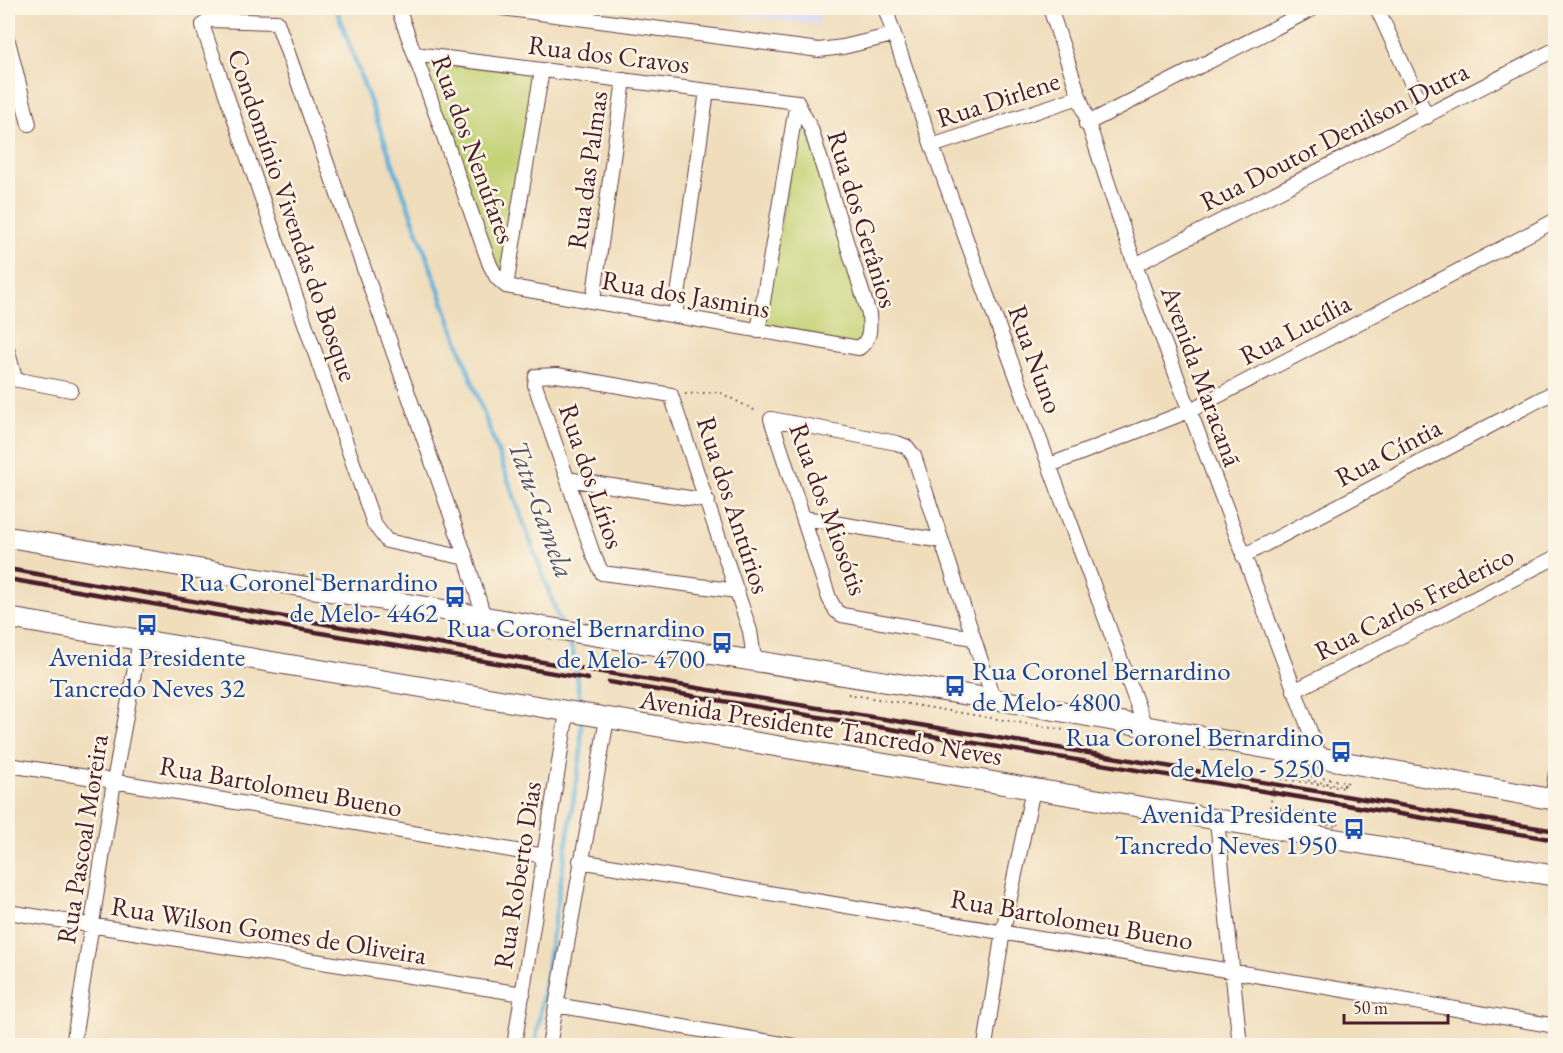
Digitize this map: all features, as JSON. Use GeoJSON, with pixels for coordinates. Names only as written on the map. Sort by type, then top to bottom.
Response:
{"type":"FeatureCollection","features":[{"type":"Feature","properties":{"kind":"main road"},"geometry":{"type":"LineString","coordinates":[[8,537],[542,627],[754,659],[993,699],[1554,799]]}},
{"type":"Feature","properties":{"kind":"main road","name":"Avenida Presidente Tancredo Neves"},"geometry":{"type":"LineString","coordinates":[[8,618],[1556,876]]}},
{"type":"Feature","properties":{"kind":"street","name":"Rua dos Nenúfares"},"geometry":{"type":"LineString","coordinates":[[398,8],[490,265],[497,278],[506,286]]}},
{"type":"Feature","properties":{"kind":"street"},"geometry":{"type":"LineString","coordinates":[[502,8],[819,50],[843,47],[893,34]]}},
{"type":"Feature","properties":{"kind":"street","name":"Rua Nuno"},"geometry":{"type":"LineString","coordinates":[[885,8],[932,146],[1145,726]]}},
{"type":"Feature","properties":{"kind":"street","name":"Avenida Maracanã"},"geometry":{"type":"LineString","coordinates":[[1050,8],[1086,124],[1135,265],[1320,758]]}},
{"type":"Feature","properties":{"kind":"street"},"geometry":{"type":"LineString","coordinates":[[1086,124],[1314,8]]}},
{"type":"Feature","properties":{"kind":"street"},"geometry":{"type":"LineString","coordinates":[[1377,8],[1427,117]]}},
{"type":"Feature","properties":{"kind":"street","name":"Condomínio Vivendas do Bosque"},"geometry":{"type":"LineString","coordinates":[[466,558],[387,541],[374,524],[204,30],[203,25],[208,20],[277,22],[466,558],[484,617]]}},
{"type":"Feature","properties":{"kind":"street"},"geometry":{"type":"LineString","coordinates":[[8,41],[28,124]]}},
{"type":"Feature","properties":{"kind":"street","name":"Rua Doutor Denilson Dutra"},"geometry":{"type":"LineString","coordinates":[[1135,265],[1556,49]]}},
{"type":"Feature","properties":{"kind":"street","name":"Rua dos Cravos"},"geometry":{"type":"LineString","coordinates":[[415,54],[797,102]]}},
{"type":"Feature","properties":{"kind":"street"},"geometry":{"type":"LineString","coordinates":[[506,286],[542,70]]}},
{"type":"Feature","properties":{"kind":"street","name":"Rua das Palmas"},"geometry":{"type":"LineString","coordinates":[[593,301],[624,80]]}},
{"type":"Feature","properties":{"kind":"street"},"geometry":{"type":"LineString","coordinates":[[675,316],[707,91]]}},
{"type":"Feature","properties":{"kind":"street","name":"Rua Dirlene"},"geometry":{"type":"LineString","coordinates":[[932,146],[1079,98]]}},
{"type":"Feature","properties":{"kind":"street"},"geometry":{"type":"LineString","coordinates":[[758,331],[797,102]]}},
{"type":"Feature","properties":{"kind":"street","name":"Rua dos Gerânios"},"geometry":{"type":"LineString","coordinates":[[797,102],[811,129],[869,314],[870,332],[867,342],[858,348]]}},
{"type":"Feature","properties":{"kind":"street","name":"Rua Lucília"},"geometry":{"type":"LineString","coordinates":[[1050,465],[1189,411],[1556,220]]}},
{"type":"Feature","properties":{"kind":"street","name":"Rua dos Jasmins"},"geometry":{"type":"LineString","coordinates":[[506,286],[858,348]]}},
{"type":"Feature","properties":{"kind":"street"},"geometry":{"type":"LineString","coordinates":[[8,352],[11,379],[71,390]]}},
{"type":"Feature","properties":{"kind":"street","name":"Rua dos Lírios"},"geometry":{"type":"LineString","coordinates":[[671,395],[545,374],[536,376],[538,394],[602,573],[737,591]]}},
{"type":"Feature","properties":{"kind":"street","name":"Rua Cíntia"},"geometry":{"type":"LineString","coordinates":[[1243,556],[1556,391]]}},
{"type":"Feature","properties":{"kind":"street","name":"Rua dos Antúrios"},"geometry":{"type":"LineString","coordinates":[[671,395],[750,631],[754,659]]}},
{"type":"Feature","properties":{"kind":"street"},"geometry":{"type":"LineString","coordinates":[[771,419],[897,442],[907,447],[914,456],[993,699]]}},
{"type":"Feature","properties":{"kind":"street","name":"Rua dos Miosótis"},"geometry":{"type":"LineString","coordinates":[[771,419],[829,598],[836,612],[842,615],[973,638]]}},
{"type":"Feature","properties":{"kind":"street"},"geometry":{"type":"LineString","coordinates":[[567,479],[708,501]]}},
{"type":"Feature","properties":{"kind":"street"},"geometry":{"type":"LineString","coordinates":[[804,518],[942,541]]}},
{"type":"Feature","properties":{"kind":"street","name":"Rua Carlos Frederico"},"geometry":{"type":"LineString","coordinates":[[1294,691],[1556,557]]}},
{"type":"Feature","properties":{"kind":"street","name":"Rua Pascoal Moreira"},"geometry":{"type":"LineString","coordinates":[[74,1046],[114,781],[140,640]]}},
{"type":"Feature","properties":{"kind":"street","name":"Rua Roberto Dias"},"geometry":{"type":"LineString","coordinates":[[514,1046],[570,712]]}},
{"type":"Feature","properties":{"kind":"street"},"geometry":{"type":"LineString","coordinates":[[549,1046],[605,718]]}},
{"type":"Feature","properties":{"kind":"street","name":"Rua Bartolomeu Bueno"},"geometry":{"type":"LineString","coordinates":[[8,765],[114,781],[545,856]]}},
{"type":"Feature","properties":{"kind":"street"},"geometry":{"type":"LineString","coordinates":[[1554,799],[1556,773]]}},
{"type":"Feature","properties":{"kind":"street"},"geometry":{"type":"LineString","coordinates":[[985,1046],[1003,931],[1033,789]]}},
{"type":"Feature","properties":{"kind":"street"},"geometry":{"type":"LineString","coordinates":[[1217,820],[1240,1046]]}},
{"type":"Feature","properties":{"kind":"street","name":"Rua Bartolomeu Bueno"},"geometry":{"type":"LineString","coordinates":[[580,861],[1556,1026]]}},
{"type":"Feature","properties":{"kind":"street","name":"Rua Wilson Gomes de Oliveira"},"geometry":{"type":"LineString","coordinates":[[8,912],[523,994]]}},
{"type":"Feature","properties":{"kind":"street"},"geometry":{"type":"LineString","coordinates":[[556,1005],[794,1046]]}},
{"type":"Feature","properties":{"kind":"path"},"geometry":{"type":"LineString","coordinates":[[671,395],[719,392],[771,419]]}},
{"type":"Feature","properties":{"kind":"path"},"geometry":{"type":"LineString","coordinates":[[842,693],[1078,732]]}},
{"type":"Feature","properties":{"kind":"path"},"geometry":{"type":"LineString","coordinates":[[1279,766],[1350,778]]}},
{"type":"Feature","properties":{"kind":"path"},"geometry":{"type":"LineString","coordinates":[[1341,822],[1338,821],[1270,812],[1269,816],[1338,826],[1340,818],[1270,808],[1275,778],[1344,788],[1345,782],[1281,771],[1280,776],[1291,777],[1343,786],[1346,786]]}},
{"type":"Feature","properties":{"kind":"shaded area"},"geometry":{"type":"Polygon","coordinates":[[[686,8],[815,8],[821,25],[686,8]]]}},
{"type":"Feature","properties":{"kind":"green space"},"geometry":{"type":"Polygon","coordinates":[[[419,57],[536,74],[504,281],[499,277],[419,57]]]}},
{"type":"Feature","properties":{"kind":"green space"},"geometry":{"type":"Polygon","coordinates":[[[801,108],[865,314],[866,329],[859,348],[761,329],[801,108]]]}},
{"type":"Feature","properties":{"kind":"waterway","name":"Tatu-Gamela"},"geometry":{"type":"LineString","coordinates":[[336,8],[561,625]]}},
{"type":"Feature","properties":{"kind":"waterway","name":"Tatu-Gamela"},"geometry":{"type":"LineString","coordinates":[[566,635],[573,652],[581,709]]}},
{"type":"Feature","properties":{"kind":"waterway","name":"Tatu-Gamela"},"geometry":{"type":"LineString","coordinates":[[535,1046],[581,752],[581,717]]}},
{"type":"Feature","properties":{"kind":"railway"},"geometry":{"type":"LineString","coordinates":[[8,569],[566,666],[1556,831]]}},
{"type":"Feature","properties":{"kind":"railway"},"geometry":{"type":"LineString","coordinates":[[8,579],[588,679]]}},
{"type":"Feature","properties":{"kind":"railway"},"geometry":{"type":"LineString","coordinates":[[609,682],[1556,840]]}},
{"type":"Feature","properties":{"kind":"place","name":"Rua Coronel Bernardino de Melo- 4462"},"geometry":{"type":"Point","coordinates":[455,597]}},
{"type":"Feature","properties":{"kind":"place","name":"Avenida Presidente Tancredo Neves 32"},"geometry":{"type":"Point","coordinates":[147,625]}},
{"type":"Feature","properties":{"kind":"place","name":"Rua Coronel Bernardino de Melo- 4700"},"geometry":{"type":"Point","coordinates":[722,643]}},
{"type":"Feature","properties":{"kind":"place","name":"Rua Coronel Bernardino de Melo- 4800"},"geometry":{"type":"Point","coordinates":[955,686]}},
{"type":"Feature","properties":{"kind":"place","name":"Rua Coronel Bernardino de Melo - 5250"},"geometry":{"type":"Point","coordinates":[1341,752]}},
{"type":"Feature","properties":{"kind":"place","name":"Avenida Presidente Tancredo Neves 1950"},"geometry":{"type":"Point","coordinates":[1354,829]}}]}
